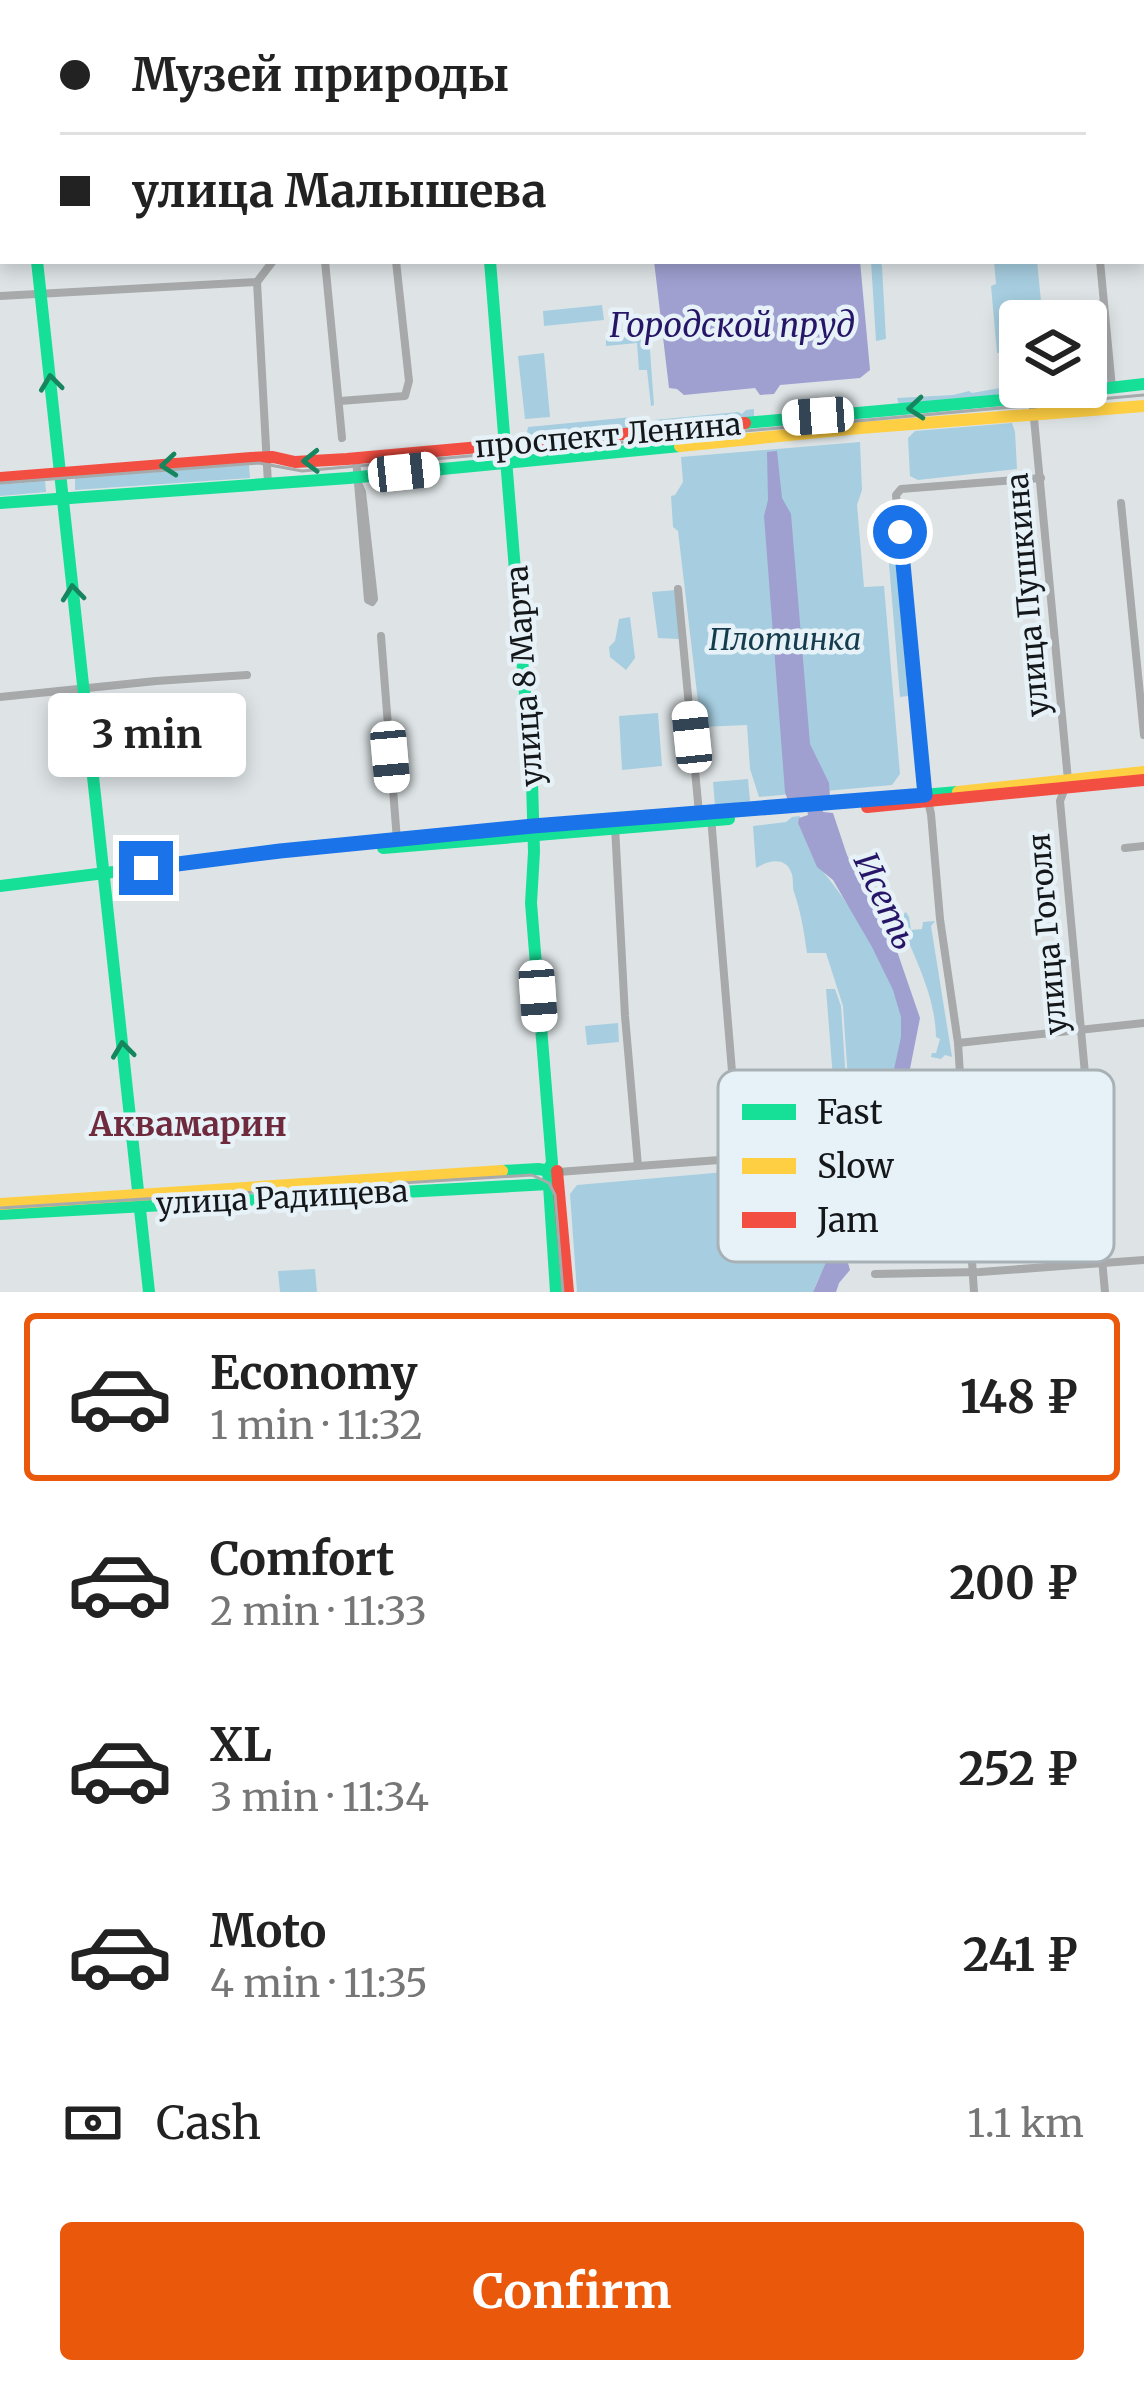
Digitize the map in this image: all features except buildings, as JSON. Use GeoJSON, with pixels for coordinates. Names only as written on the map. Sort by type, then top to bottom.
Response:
{"type":"FeatureCollection","features":[{"type":"Feature","properties":{"kind":"main road"},"geometry":{"type":"LineString","coordinates":[[37,264],[149,1292]]}},
{"type":"Feature","properties":{"kind":"main road","name":"улица 8 Марта"},"geometry":{"type":"LineString","coordinates":[[490,264],[528,706],[531,902],[552,1173],[556,1292]]}},
{"type":"Feature","properties":{"kind":"main road","name":"проспект Ленина"},"geometry":{"type":"LineString","coordinates":[[1107,389],[1144,384]]}},
{"type":"Feature","properties":{"kind":"main road","name":"проспект Ленина"},"geometry":{"type":"LineString","coordinates":[[0,478],[266,457],[295,462],[356,458],[999,400]]}},
{"type":"Feature","properties":{"kind":"main road","name":"проспект Ленина"},"geometry":{"type":"LineString","coordinates":[[0,503],[359,481],[508,462],[1144,406]]}},
{"type":"Feature","properties":{"kind":"main road"},"geometry":{"type":"LineString","coordinates":[[0,889],[398,843],[1144,776]]}},
{"type":"Feature","properties":{"kind":"main road","name":"улица 8 Марта"},"geometry":{"type":"LineString","coordinates":[[552,1173],[568,1292]]}},
{"type":"Feature","properties":{"kind":"main road","name":"улица Радищева"},"geometry":{"type":"LineString","coordinates":[[0,1214],[552,1173]]}},
{"type":"Feature","properties":{"kind":"main road","name":"улица Радищева"},"geometry":{"type":"LineString","coordinates":[[0,1204],[140,1200]]}},
{"type":"Feature","properties":{"kind":"street"},"geometry":{"type":"LineString","coordinates":[[268,484],[257,282],[271,264]]}},
{"type":"Feature","properties":{"kind":"street"},"geometry":{"type":"LineString","coordinates":[[325,264],[342,438]]}},
{"type":"Feature","properties":{"kind":"street"},"geometry":{"type":"LineString","coordinates":[[340,401],[405,396],[409,381],[396,264]]}},
{"type":"Feature","properties":{"kind":"street"},"geometry":{"type":"LineString","coordinates":[[1100,264],[1112,388]]}},
{"type":"Feature","properties":{"kind":"street"},"geometry":{"type":"LineString","coordinates":[[0,296],[257,282]]}},
{"type":"Feature","properties":{"kind":"street","name":"улица Пушкина"},"geometry":{"type":"LineString","coordinates":[[1033,408],[1070,784]]}},
{"type":"Feature","properties":{"kind":"street"},"geometry":{"type":"LineString","coordinates":[[356,458],[362,492],[374,599],[372,602],[368,599],[359,481]]}},
{"type":"Feature","properties":{"kind":"street"},"geometry":{"type":"LineString","coordinates":[[960,1070],[896,498],[901,489],[1041,478]]}},
{"type":"Feature","properties":{"kind":"street"},"geometry":{"type":"LineString","coordinates":[[1121,502],[1144,735]]}},
{"type":"Feature","properties":{"kind":"street"},"geometry":{"type":"LineString","coordinates":[[678,589],[707,817],[731,1070]]}},
{"type":"Feature","properties":{"kind":"street"},"geometry":{"type":"LineString","coordinates":[[381,635],[398,843]]}},
{"type":"Feature","properties":{"kind":"street"},"geometry":{"type":"LineString","coordinates":[[0,697],[248,675]]}},
{"type":"Feature","properties":{"kind":"street","name":"улица Гоголя"},"geometry":{"type":"LineString","coordinates":[[1070,784],[1060,801],[1084,1070]]}},
{"type":"Feature","properties":{"kind":"street"},"geometry":{"type":"LineString","coordinates":[[615,825],[638,1166]]}},
{"type":"Feature","properties":{"kind":"street"},"geometry":{"type":"LineString","coordinates":[[1125,848],[1144,846]]}},
{"type":"Feature","properties":{"kind":"street"},"geometry":{"type":"LineString","coordinates":[[958,1043],[1144,1023]]}},
{"type":"Feature","properties":{"kind":"street","name":"улица Радищева"},"geometry":{"type":"LineString","coordinates":[[552,1173],[718,1160]]}},
{"type":"Feature","properties":{"kind":"street"},"geometry":{"type":"LineString","coordinates":[[875,1274],[1144,1261]]}},
{"type":"Feature","properties":{"kind":"street"},"geometry":{"type":"LineString","coordinates":[[971,1262],[974,1292]]}},
{"type":"Feature","properties":{"kind":"street","name":"улица Гоголя"},"geometry":{"type":"LineString","coordinates":[[1102,1263],[1105,1292]]}},
{"type":"Feature","properties":{"kind":"green space"},"geometry":{"type":"Polygon","coordinates":[[[871,264],[882,264],[886,339],[876,341],[871,264]]]}},
{"type":"Feature","properties":{"kind":"green space"},"geometry":{"type":"Polygon","coordinates":[[[994,264],[1037,264],[1041,300],[999,300],[999,353],[997,353],[991,286],[996,284],[994,264]]]}},
{"type":"Feature","properties":{"kind":"green space"},"geometry":{"type":"Polygon","coordinates":[[[602,305],[604,320],[544,326],[543,311],[602,305]]]}},
{"type":"Feature","properties":{"kind":"green space"},"geometry":{"type":"Polygon","coordinates":[[[637,323],[648,323],[651,406],[647,370],[639,370],[637,343],[606,346],[606,339],[637,336],[637,323]]]}},
{"type":"Feature","properties":{"kind":"green space"},"geometry":{"type":"Polygon","coordinates":[[[544,353],[550,417],[525,419],[518,356],[544,353]]]}},
{"type":"Feature","properties":{"kind":"green space"},"geometry":{"type":"Polygon","coordinates":[[[999,388],[999,395],[899,404],[897,398],[969,391],[999,388]]]}},
{"type":"Feature","properties":{"kind":"green space"},"geometry":{"type":"Polygon","coordinates":[[[754,409],[754,418],[658,426],[654,420],[742,414],[754,409]]]}},
{"type":"Feature","properties":{"kind":"green space"},"geometry":{"type":"Polygon","coordinates":[[[643,416],[638,428],[526,437],[528,427],[643,416]]]}},
{"type":"Feature","properties":{"kind":"green space"},"geometry":{"type":"Polygon","coordinates":[[[1012,423],[1017,469],[918,480],[910,476],[908,438],[915,431],[1012,423]]]}},
{"type":"Feature","properties":{"kind":"green space","name":"Плотинка"},"geometry":{"type":"Polygon","coordinates":[[[860,442],[862,490],[857,505],[864,587],[884,586],[900,774],[892,785],[759,797],[750,769],[747,725],[701,727],[678,531],[673,527],[671,496],[683,482],[681,457],[860,442]]]}},
{"type":"Feature","properties":{"kind":"green space"},"geometry":{"type":"Polygon","coordinates":[[[249,465],[250,478],[75,490],[75,478],[249,465]]]}},
{"type":"Feature","properties":{"kind":"green space"},"geometry":{"type":"Polygon","coordinates":[[[45,480],[46,492],[0,496],[0,484],[45,480]]]}},
{"type":"Feature","properties":{"kind":"green space"},"geometry":{"type":"Polygon","coordinates":[[[891,502],[908,696],[900,697],[884,503],[891,502]]]}},
{"type":"Feature","properties":{"kind":"green space"},"geometry":{"type":"Polygon","coordinates":[[[677,590],[679,639],[658,638],[652,592],[677,590]]]}},
{"type":"Feature","properties":{"kind":"green space"},"geometry":{"type":"Polygon","coordinates":[[[630,617],[635,658],[626,670],[610,657],[609,647],[615,641],[619,619],[630,617]]]}},
{"type":"Feature","properties":{"kind":"green space"},"geometry":{"type":"Polygon","coordinates":[[[658,713],[662,766],[622,770],[619,716],[658,713]]]}},
{"type":"Feature","properties":{"kind":"green space"},"geometry":{"type":"Polygon","coordinates":[[[748,779],[750,801],[715,806],[713,782],[748,779]]]}},
{"type":"Feature","properties":{"kind":"green space"},"geometry":{"type":"Polygon","coordinates":[[[800,816],[798,823],[816,861],[856,917],[888,974],[902,1029],[894,1070],[847,1070],[843,1006],[826,953],[807,953],[788,867],[775,861],[756,868],[753,826],[800,816]]]}},
{"type":"Feature","properties":{"kind":"green space"},"geometry":{"type":"Polygon","coordinates":[[[906,912],[911,930],[935,921],[931,926],[952,1057],[931,1057],[940,1039],[928,991],[899,918],[906,912]]]}},
{"type":"Feature","properties":{"kind":"green space"},"geometry":{"type":"Polygon","coordinates":[[[826,989],[835,989],[841,1006],[845,1070],[832,1070],[826,989]]]}},
{"type":"Feature","properties":{"kind":"green space"},"geometry":{"type":"Polygon","coordinates":[[[618,1023],[619,1042],[587,1045],[585,1026],[618,1023]]]}},
{"type":"Feature","properties":{"kind":"green space"},"geometry":{"type":"Polygon","coordinates":[[[718,1173],[718,1262],[826,1262],[813,1292],[577,1292],[570,1194],[577,1185],[718,1173]]]}},
{"type":"Feature","properties":{"kind":"green space"},"geometry":{"type":"Polygon","coordinates":[[[315,1269],[317,1292],[280,1292],[278,1271],[315,1269]]]}},
{"type":"Feature","properties":{"kind":"water","name":"Городской пруд"},"geometry":{"type":"Polygon","coordinates":[[[654,264],[860,264],[870,370],[860,378],[780,385],[774,394],[760,395],[755,388],[684,395],[669,388],[654,264]]]}},
{"type":"Feature","properties":{"kind":"water"},"geometry":{"type":"Polygon","coordinates":[[[777,451],[782,498],[791,514],[810,744],[829,783],[830,797],[820,798],[823,812],[833,813],[847,855],[898,954],[920,1018],[910,1070],[894,1070],[901,1017],[893,990],[833,880],[817,867],[798,823],[808,815],[805,800],[788,801],[785,792],[764,516],[767,452],[777,451]]]}},
{"type":"Feature","properties":{"kind":"water"},"geometry":{"type":"Polygon","coordinates":[[[826,1262],[848,1262],[850,1270],[836,1292],[813,1292],[826,1262]]]}},
{"type":"Feature","properties":{"kind":"tram line"},"geometry":{"type":"LineString","coordinates":[[0,483],[259,463],[302,471],[1144,395]]}},
{"type":"Feature","properties":{"kind":"tram line"},"geometry":{"type":"LineString","coordinates":[[0,1208],[532,1175],[549,1183],[555,1195],[563,1292]]}},
{"type":"Feature","properties":{"kind":"traffic: fast"},"geometry":{"type":"LineString","coordinates":[[37,264],[149,1292]]}},
{"type":"Feature","properties":{"kind":"traffic: fast"},"geometry":{"type":"LineString","coordinates":[[490,264],[532,781],[531,903],[552,1163],[548,1170],[556,1292]]}},
{"type":"Feature","properties":{"kind":"traffic: fast"},"geometry":{"type":"LineString","coordinates":[[745,423],[1144,384]]}},
{"type":"Feature","properties":{"kind":"traffic: fast"},"geometry":{"type":"LineString","coordinates":[[0,503],[349,478],[680,446]]}},
{"type":"Feature","properties":{"kind":"traffic: fast"},"geometry":{"type":"LineString","coordinates":[[0,886],[322,846],[958,792]]}},
{"type":"Feature","properties":{"kind":"traffic: fast"},"geometry":{"type":"LineString","coordinates":[[383,848],[729,819]]}},
{"type":"Feature","properties":{"kind":"traffic: fast"},"geometry":{"type":"LineString","coordinates":[[0,1214],[549,1184],[558,1172],[502,1171]]}},
{"type":"Feature","properties":{"kind":"traffic: slow"},"geometry":{"type":"LineString","coordinates":[[680,446],[1144,406]]}},
{"type":"Feature","properties":{"kind":"traffic: slow"},"geometry":{"type":"LineString","coordinates":[[958,792],[1144,772]]}},
{"type":"Feature","properties":{"kind":"traffic: slow"},"geometry":{"type":"LineString","coordinates":[[0,1204],[502,1171]]}},
{"type":"Feature","properties":{"kind":"traffic: jam"},"geometry":{"type":"LineString","coordinates":[[0,478],[251,458],[347,459],[745,423]]}},
{"type":"Feature","properties":{"kind":"traffic: jam"},"geometry":{"type":"LineString","coordinates":[[867,807],[1144,780]]}},
{"type":"Feature","properties":{"kind":"traffic: jam"},"geometry":{"type":"LineString","coordinates":[[557,1171],[568,1292]]}},
{"type":"Feature","properties":{"kind":"district","name":"Аквамарин"},"geometry":{"type":"Point","coordinates":[188,1124]}},
{"type":"Feature","properties":{"kind":"route"},"geometry":{"type":"LineString","coordinates":[[146,868],[533,826],[925,795],[900,532]]}},
{"type":"Feature","properties":{"kind":"water label","name":"Исеть"},"geometry":{"type":"Point","coordinates":[885,901]}}]}
